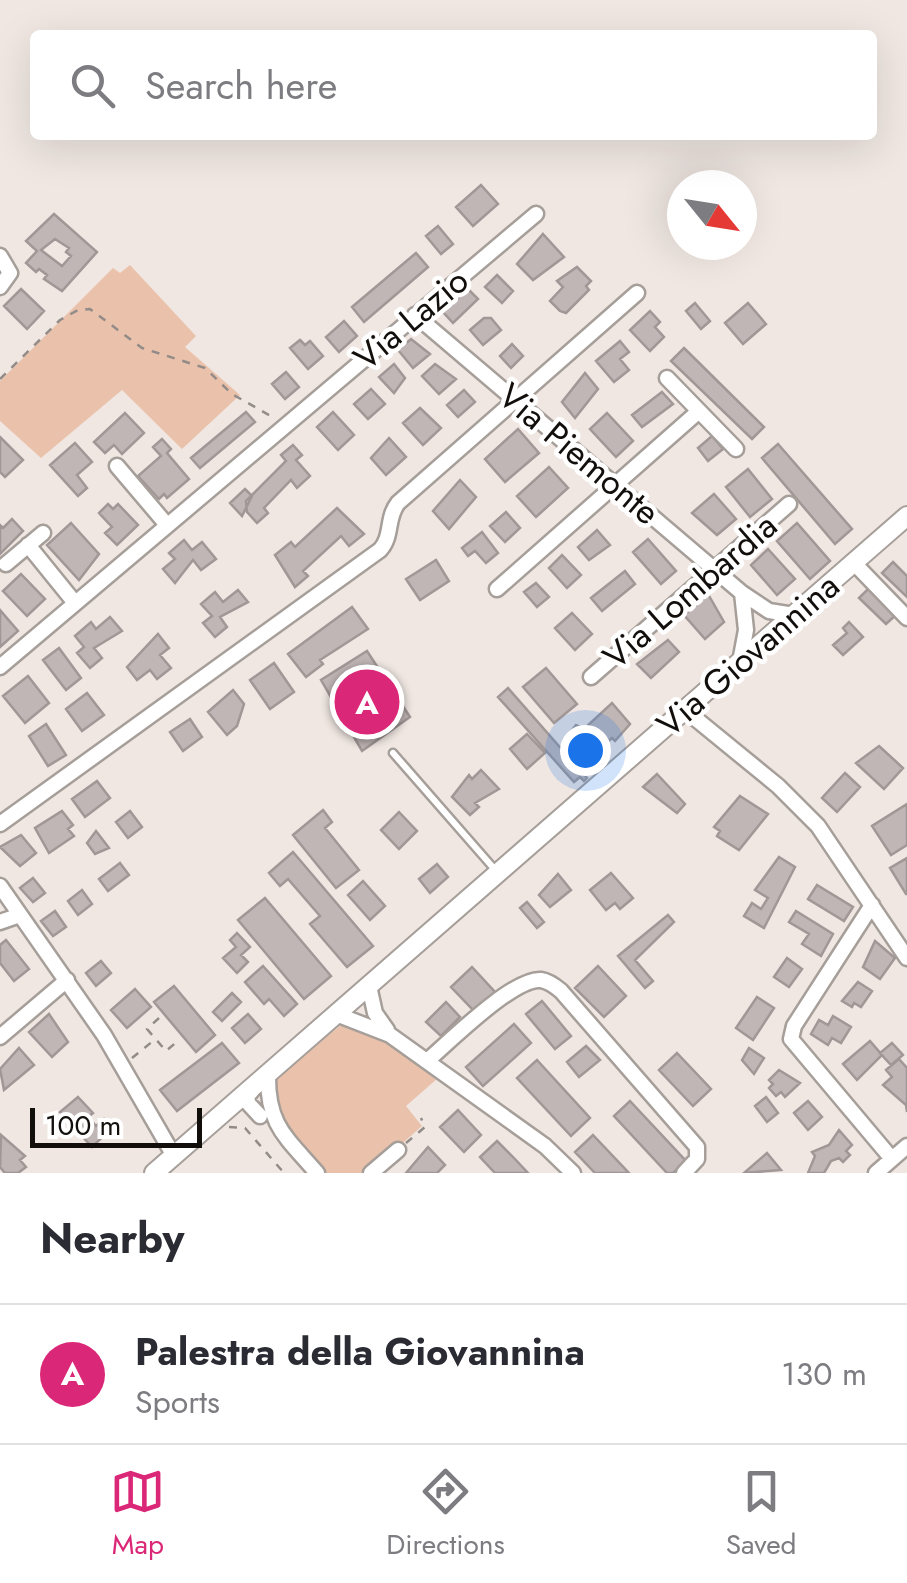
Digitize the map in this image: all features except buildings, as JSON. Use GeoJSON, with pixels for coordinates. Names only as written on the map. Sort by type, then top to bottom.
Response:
{"type":"FeatureCollection","features":[{"type":"Feature","properties":{"kind":"street","name":"Via Lazio"},"geometry":{"type":"LineString","coordinates":[[0,667],[536,214]]}},
{"type":"Feature","properties":{"kind":"street"},"geometry":{"type":"LineString","coordinates":[[0,256],[10,270],[0,287]]}},
{"type":"Feature","properties":{"kind":"street"},"geometry":{"type":"LineString","coordinates":[[0,824],[374,556],[386,543],[398,503],[638,293]]}},
{"type":"Feature","properties":{"kind":"street","name":"Via Piemonte"},"geometry":{"type":"LineString","coordinates":[[415,316],[742,594],[761,608],[794,615]]}},
{"type":"Feature","properties":{"kind":"street"},"geometry":{"type":"LineString","coordinates":[[668,378],[736,449]]}},
{"type":"Feature","properties":{"kind":"street"},"geometry":{"type":"LineString","coordinates":[[497,589],[699,410]]}},
{"type":"Feature","properties":{"kind":"street"},"geometry":{"type":"LineString","coordinates":[[117,466],[166,525]]}},
{"type":"Feature","properties":{"kind":"street","name":"Via Lombardia"},"geometry":{"type":"LineString","coordinates":[[591,677],[790,504]]}},
{"type":"Feature","properties":{"kind":"street","name":"Via Giovannina"},"geometry":{"type":"LineString","coordinates":[[154,1173],[907,516]]}},
{"type":"Feature","properties":{"kind":"street"},"geometry":{"type":"LineString","coordinates":[[6,564],[43,533]]}},
{"type":"Feature","properties":{"kind":"street"},"geometry":{"type":"LineString","coordinates":[[28,545],[76,603]]}},
{"type":"Feature","properties":{"kind":"street"},"geometry":{"type":"LineString","coordinates":[[854,563],[907,618]]}},
{"type":"Feature","properties":{"kind":"street"},"geometry":{"type":"LineString","coordinates":[[740,662],[746,618],[742,594]]}},
{"type":"Feature","properties":{"kind":"street"},"geometry":{"type":"LineString","coordinates":[[761,608],[770,636]]}},
{"type":"Feature","properties":{"kind":"street"},"geometry":{"type":"LineString","coordinates":[[746,618],[756,630],[770,636]]}},
{"type":"Feature","properties":{"kind":"street"},"geometry":{"type":"LineString","coordinates":[[685,710],[805,812],[836,848],[907,958]]}},
{"type":"Feature","properties":{"kind":"street"},"geometry":{"type":"LineString","coordinates":[[0,886],[123,1066],[174,1156]]}},
{"type":"Feature","properties":{"kind":"street"},"geometry":{"type":"LineString","coordinates":[[872,904],[794,1026],[791,1039],[892,1159]]}},
{"type":"Feature","properties":{"kind":"street"},"geometry":{"type":"LineString","coordinates":[[0,922],[20,916]]}},
{"type":"Feature","properties":{"kind":"street"},"geometry":{"type":"LineString","coordinates":[[0,1037],[67,980]]}},
{"type":"Feature","properties":{"kind":"street"},"geometry":{"type":"LineString","coordinates":[[426,1061],[515,988],[533,980],[549,983],[561,991],[696,1147],[697,1160],[684,1173]]}},
{"type":"Feature","properties":{"kind":"street"},"geometry":{"type":"LineString","coordinates":[[369,986],[374,1019]]}},
{"type":"Feature","properties":{"kind":"street"},"geometry":{"type":"LineString","coordinates":[[352,1000],[358,1012],[374,1019],[545,1146],[572,1173]]}},
{"type":"Feature","properties":{"kind":"street"},"geometry":{"type":"LineString","coordinates":[[336,1014],[374,1019]]}},
{"type":"Feature","properties":{"kind":"street"},"geometry":{"type":"LineString","coordinates":[[264,1109],[268,1074]]}},
{"type":"Feature","properties":{"kind":"street"},"geometry":{"type":"LineString","coordinates":[[247,1092],[317,1173]]}},
{"type":"Feature","properties":{"kind":"street"},"geometry":{"type":"LineString","coordinates":[[224,1112],[264,1109]]}},
{"type":"Feature","properties":{"kind":"street"},"geometry":{"type":"LineString","coordinates":[[876,1173],[907,1146]]}},
{"type":"Feature","properties":{"kind":"street"},"geometry":{"type":"LineString","coordinates":[[372,1173],[398,1150]]}},
{"type":"Feature","properties":{"kind":"lane"},"geometry":{"type":"LineString","coordinates":[[393,753],[498,873]]}},
{"type":"Feature","properties":{"kind":"path"},"geometry":{"type":"LineString","coordinates":[[0,379],[60,320],[78,310],[90,309],[142,348],[206,368],[232,394],[286,424]]}},
{"type":"Feature","properties":{"kind":"path"},"geometry":{"type":"LineString","coordinates":[[159,1018],[147,1029],[166,1051],[179,1040]]}},
{"type":"Feature","properties":{"kind":"path"},"geometry":{"type":"LineString","coordinates":[[123,1066],[156,1039]]}},
{"type":"Feature","properties":{"kind":"path"},"geometry":{"type":"LineString","coordinates":[[398,1150],[425,1126],[420,1118]]}},
{"type":"Feature","properties":{"kind":"path"},"geometry":{"type":"LineString","coordinates":[[207,1127],[245,1128],[284,1173]]}},
{"type":"Feature","properties":{"kind":"shaded area"},"geometry":{"type":"Polygon","coordinates":[[[130,265],[196,336],[185,347],[240,395],[182,449],[122,390],[41,458],[0,421],[0,381],[113,268],[120,273],[130,265]]]}},
{"type":"Feature","properties":{"kind":"shaded area"},"geometry":{"type":"Polygon","coordinates":[[[345,1022],[388,1043],[438,1078],[406,1106],[422,1126],[396,1149],[393,1146],[361,1173],[324,1173],[280,1123],[272,1079],[345,1022]]]}},
{"type":"Feature","properties":{"kind":"place","name":"Palestra della Giovannina"},"geometry":{"type":"Point","coordinates":[367,702]}}]}
